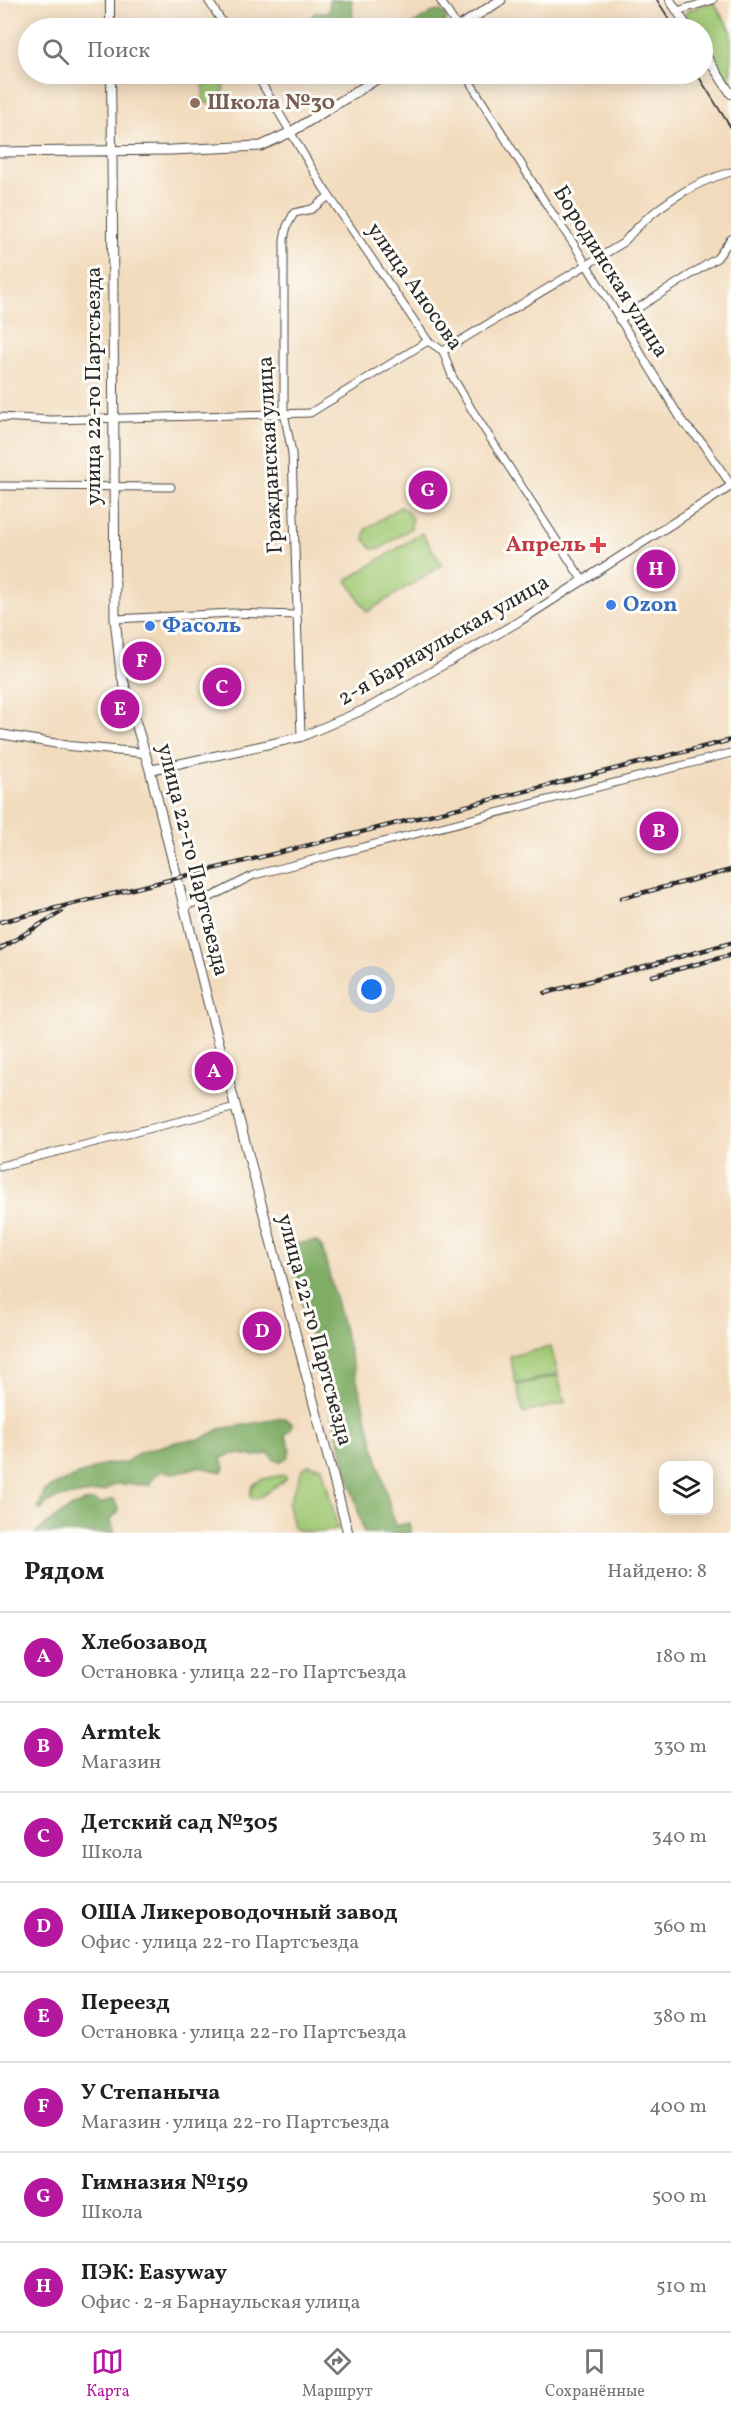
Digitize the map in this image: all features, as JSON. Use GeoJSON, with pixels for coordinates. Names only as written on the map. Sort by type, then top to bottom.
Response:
{"type":"FeatureCollection","features":[{"type":"Feature","properties":{"kind":"main road"},"geometry":{"type":"LineString","coordinates":[[473,18],[501,0]]}},
{"type":"Feature","properties":{"kind":"main road"},"geometry":{"type":"LineString","coordinates":[[0,152],[245,147],[268,143],[291,132],[369,84]]}},
{"type":"Feature","properties":{"kind":"main road","name":"улица 22-го Партсъезда"},"geometry":{"type":"LineString","coordinates":[[112,151],[115,619],[121,673],[150,770],[348,1533]]}},
{"type":"Feature","properties":{"kind":"street"},"geometry":{"type":"LineString","coordinates":[[110,0],[110,18]]}},
{"type":"Feature","properties":{"kind":"street"},"geometry":{"type":"LineString","coordinates":[[208,0],[220,18]]}},
{"type":"Feature","properties":{"kind":"street"},"geometry":{"type":"LineString","coordinates":[[440,0],[452,18]]}},
{"type":"Feature","properties":{"kind":"street"},"geometry":{"type":"LineString","coordinates":[[670,0],[682,18]]}},
{"type":"Feature","properties":{"kind":"street"},"geometry":{"type":"LineString","coordinates":[[677,11],[713,0]]}},
{"type":"Feature","properties":{"kind":"street"},"geometry":{"type":"LineString","coordinates":[[713,67],[731,94]]}},
{"type":"Feature","properties":{"kind":"street","name":"улица 22-го Партсъезда"},"geometry":{"type":"LineString","coordinates":[[111,84],[112,151]]}},
{"type":"Feature","properties":{"kind":"street","name":"улица Аносова"},"geometry":{"type":"LineString","coordinates":[[262,84],[329,196],[428,341],[443,351],[452,376],[472,410],[583,581]]}},
{"type":"Feature","properties":{"kind":"street","name":"Бородинская улица"},"geometry":{"type":"LineString","coordinates":[[471,84],[548,207],[571,239],[585,266],[684,424],[703,442],[731,485]]}},
{"type":"Feature","properties":{"kind":"street"},"geometry":{"type":"LineString","coordinates":[[443,351],[623,243],[642,222],[672,200],[709,178],[731,172]]}},
{"type":"Feature","properties":{"kind":"street","name":"Гражданская улица"},"geometry":{"type":"LineString","coordinates":[[301,737],[292,453],[284,413],[284,239],[287,226],[294,213],[312,209],[329,196]]}},
{"type":"Feature","properties":{"kind":"street"},"geometry":{"type":"LineString","coordinates":[[619,320],[717,258],[731,239]]}},
{"type":"Feature","properties":{"kind":"street"},"geometry":{"type":"LineString","coordinates":[[0,417],[31,420],[310,414],[428,341]]}},
{"type":"Feature","properties":{"kind":"street","name":"2-я Барнаульская улица"},"geometry":{"type":"LineString","coordinates":[[150,770],[301,737],[370,707],[518,622],[731,485]]}},
{"type":"Feature","properties":{"kind":"street"},"geometry":{"type":"LineString","coordinates":[[0,486],[171,487]]}},
{"type":"Feature","properties":{"kind":"street"},"geometry":{"type":"LineString","coordinates":[[115,619],[232,613],[297,615]]}},
{"type":"Feature","properties":{"kind":"street"},"geometry":{"type":"LineString","coordinates":[[0,734],[70,746],[145,753]]}},
{"type":"Feature","properties":{"kind":"street"},"geometry":{"type":"LineString","coordinates":[[184,906],[205,900],[254,875],[731,753]]}},
{"type":"Feature","properties":{"kind":"street"},"geometry":{"type":"LineString","coordinates":[[0,1166],[236,1107]]}},
{"type":"Feature","properties":{"kind":"green space"},"geometry":{"type":"Polygon","coordinates":[[[329,0],[352,0],[353,18],[313,18],[312,16],[315,13],[327,13],[330,9],[329,0]]]}},
{"type":"Feature","properties":{"kind":"green space"},"geometry":{"type":"Polygon","coordinates":[[[713,2],[731,30],[731,88],[713,59],[713,18],[688,18],[685,14],[687,11],[713,2]]]}},
{"type":"Feature","properties":{"kind":"green space"},"geometry":{"type":"Polygon","coordinates":[[[441,11],[446,18],[423,18],[433,12],[441,11]]]}},
{"type":"Feature","properties":{"kind":"green space"},"geometry":{"type":"Polygon","coordinates":[[[204,84],[224,84],[223,99],[220,103],[208,104],[203,100],[204,84]]]}},
{"type":"Feature","properties":{"kind":"green space"},"geometry":{"type":"Polygon","coordinates":[[[400,507],[407,511],[412,519],[411,528],[381,548],[373,549],[364,539],[366,529],[400,507]]]}},
{"type":"Feature","properties":{"kind":"green space"},"geometry":{"type":"Polygon","coordinates":[[[422,533],[442,565],[367,612],[347,580],[422,533]]]}},
{"type":"Feature","properties":{"kind":"green space"},"geometry":{"type":"Polygon","coordinates":[[[316,1241],[322,1247],[395,1526],[409,1523],[411,1533],[364,1533],[289,1254],[295,1244],[316,1241]]]}},
{"type":"Feature","properties":{"kind":"green space"},"geometry":{"type":"Polygon","coordinates":[[[551,1347],[558,1374],[516,1384],[510,1356],[551,1347]]]}},
{"type":"Feature","properties":{"kind":"green space"},"geometry":{"type":"Polygon","coordinates":[[[558,1376],[565,1403],[523,1413],[517,1385],[558,1376]]]}},
{"type":"Feature","properties":{"kind":"green space"},"geometry":{"type":"Polygon","coordinates":[[[284,1418],[292,1423],[291,1429],[285,1435],[289,1453],[281,1461],[274,1460],[269,1453],[255,1456],[235,1454],[222,1458],[221,1461],[225,1467],[222,1472],[199,1467],[174,1473],[162,1471],[149,1485],[115,1484],[104,1491],[57,1498],[47,1503],[41,1510],[38,1509],[45,1491],[52,1486],[106,1464],[125,1463],[138,1453],[180,1441],[201,1439],[220,1429],[284,1418]]]}},
{"type":"Feature","properties":{"kind":"green space"},"geometry":{"type":"Polygon","coordinates":[[[308,1465],[322,1467],[338,1529],[315,1532],[293,1528],[288,1504],[302,1470],[308,1465]]]}},
{"type":"Feature","properties":{"kind":"green space"},"geometry":{"type":"Polygon","coordinates":[[[283,1475],[286,1479],[257,1499],[251,1498],[252,1486],[260,1480],[283,1475]]]}},
{"type":"Feature","properties":{"kind":"green space"},"geometry":{"type":"Polygon","coordinates":[[[114,1499],[119,1511],[110,1520],[115,1533],[35,1533],[77,1505],[94,1501],[101,1504],[114,1499]]]}},
{"type":"Feature","properties":{"kind":"tram line"},"geometry":{"type":"LineString","coordinates":[[657,0],[669,18]]}},
{"type":"Feature","properties":{"kind":"tram line"},"geometry":{"type":"LineString","coordinates":[[703,84],[731,128]]}},
{"type":"Feature","properties":{"kind":"railway"},"geometry":{"type":"LineString","coordinates":[[0,922],[731,740]]}},
{"type":"Feature","properties":{"kind":"railway"},"geometry":{"type":"LineString","coordinates":[[622,898],[731,870]]}},
{"type":"Feature","properties":{"kind":"railway"},"geometry":{"type":"LineString","coordinates":[[0,949],[61,912]]}},
{"type":"Feature","properties":{"kind":"railway"},"geometry":{"type":"LineString","coordinates":[[545,993],[731,943]]}},
{"type":"Feature","properties":{"kind":"railway"},"geometry":{"type":"LineString","coordinates":[[652,976],[731,955]]}},
{"type":"Feature","properties":{"kind":"place","name":"Школа №30"},"geometry":{"type":"Point","coordinates":[195,103]}},
{"type":"Feature","properties":{"kind":"place","name":"Гимназия №159"},"geometry":{"type":"Point","coordinates":[428,490]}},
{"type":"Feature","properties":{"kind":"place","name":"Апрель"},"geometry":{"type":"Point","coordinates":[598,545]}},
{"type":"Feature","properties":{"kind":"place","name":"ПЭК: Easyway"},"geometry":{"type":"Point","coordinates":[656,569]}},
{"type":"Feature","properties":{"kind":"place","name":"Ozon"},"geometry":{"type":"Point","coordinates":[611,605]}},
{"type":"Feature","properties":{"kind":"place","name":"Фасоль"},"geometry":{"type":"Point","coordinates":[150,626]}},
{"type":"Feature","properties":{"kind":"place","name":"У Степаныча"},"geometry":{"type":"Point","coordinates":[142,661]}},
{"type":"Feature","properties":{"kind":"place","name":"Детский сад №305"},"geometry":{"type":"Point","coordinates":[222,687]}},
{"type":"Feature","properties":{"kind":"place","name":"Переезд"},"geometry":{"type":"Point","coordinates":[120,709]}},
{"type":"Feature","properties":{"kind":"place","name":"Armtek"},"geometry":{"type":"Point","coordinates":[659,831]}},
{"type":"Feature","properties":{"kind":"place","name":"Хлебозавод"},"geometry":{"type":"Point","coordinates":[214,1071]}},
{"type":"Feature","properties":{"kind":"place","name":"ОША Ликероводочный завод"},"geometry":{"type":"Point","coordinates":[262,1331]}}]}
